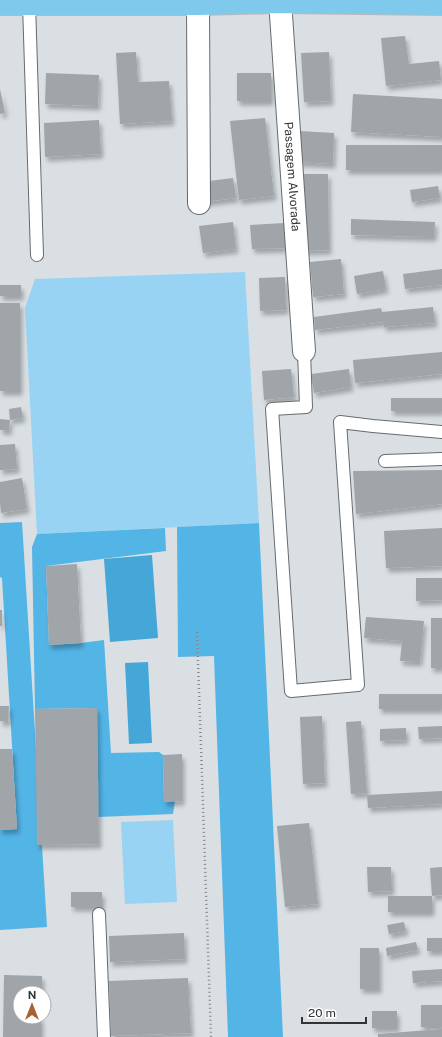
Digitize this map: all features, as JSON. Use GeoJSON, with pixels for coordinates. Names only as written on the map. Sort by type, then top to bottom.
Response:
{"type":"FeatureCollection","features":[{"type":"Feature","properties":{"kind":"main road"},"geometry":{"type":"LineString","coordinates":[[0,4],[198,4],[280,1],[442,4]]}},
{"type":"Feature","properties":{"kind":"street","name":"Passagem Alvorada"},"geometry":{"type":"LineString","coordinates":[[280,1],[304,351]]}},
{"type":"Feature","properties":{"kind":"street"},"geometry":{"type":"LineString","coordinates":[[198,4],[199,203]]}},
{"type":"Feature","properties":{"kind":"lane"},"geometry":{"type":"LineString","coordinates":[[28,4],[37,255]]}},
{"type":"Feature","properties":{"kind":"lane"},"geometry":{"type":"LineString","coordinates":[[304,351],[306,407],[272,409],[291,691],[358,686],[340,422],[442,432]]}},
{"type":"Feature","properties":{"kind":"lane"},"geometry":{"type":"LineString","coordinates":[[385,461],[442,459]]}},
{"type":"Feature","properties":{"kind":"lane"},"geometry":{"type":"LineString","coordinates":[[99,914],[104,1037]]}},
{"type":"Feature","properties":{"kind":"path"},"geometry":{"type":"LineString","coordinates":[[197,632],[211,1037]]}},
{"type":"Feature","properties":{"kind":"shaded area"},"geometry":{"type":"Polygon","coordinates":[[[245,272],[259,523],[37,534],[25,308],[35,279],[245,272]]]}},
{"type":"Feature","properties":{"kind":"shaded area"},"geometry":{"type":"Polygon","coordinates":[[[22,522],[47,927],[0,930],[0,830],[17,829],[2,578],[0,577],[0,523],[22,522]]]}},
{"type":"Feature","properties":{"kind":"shaded area"},"geometry":{"type":"Polygon","coordinates":[[[259,523],[283,1037],[228,1037],[214,656],[178,657],[177,527],[259,523]]]}},
{"type":"Feature","properties":{"kind":"shaded area"},"geometry":{"type":"Polygon","coordinates":[[[165,528],[166,551],[46,566],[49,645],[104,640],[111,753],[159,752],[163,755],[164,802],[175,801],[173,814],[98,817],[97,708],[35,709],[32,547],[37,534],[165,528]]]}},
{"type":"Feature","properties":{"kind":"shaded area"},"geometry":{"type":"Polygon","coordinates":[[[152,555],[158,638],[110,642],[104,559],[152,555]]]}},
{"type":"Feature","properties":{"kind":"shaded area"},"geometry":{"type":"Polygon","coordinates":[[[148,662],[152,743],[129,744],[125,663],[148,662]]]}},
{"type":"Feature","properties":{"kind":"shaded area"},"geometry":{"type":"Polygon","coordinates":[[[173,820],[177,902],[125,904],[121,822],[173,820]]]}},
{"type":"Feature","properties":{"kind":"building"},"geometry":{"type":"Polygon","coordinates":[[[405,36],[409,64],[439,61],[441,80],[386,86],[381,38],[405,36]]]}},
{"type":"Feature","properties":{"kind":"building"},"geometry":{"type":"Polygon","coordinates":[[[136,52],[138,82],[169,81],[172,121],[120,124],[116,53],[136,52]]]}},
{"type":"Feature","properties":{"kind":"building"},"geometry":{"type":"Polygon","coordinates":[[[329,52],[331,101],[304,102],[301,53],[329,52]]]}},
{"type":"Feature","properties":{"kind":"building"},"geometry":{"type":"Polygon","coordinates":[[[46,73],[99,75],[98,106],[45,104],[46,73]]]}},
{"type":"Feature","properties":{"kind":"building"},"geometry":{"type":"Polygon","coordinates":[[[237,73],[271,73],[271,101],[237,101],[237,73]]]}},
{"type":"Feature","properties":{"kind":"building"},"geometry":{"type":"Polygon","coordinates":[[[0,89],[5,113],[0,114],[0,89]]]}},
{"type":"Feature","properties":{"kind":"building"},"geometry":{"type":"Polygon","coordinates":[[[353,94],[442,99],[442,137],[351,132],[353,94]]]}},
{"type":"Feature","properties":{"kind":"building"},"geometry":{"type":"Polygon","coordinates":[[[265,118],[274,196],[239,200],[230,121],[265,118]]]}},
{"type":"Feature","properties":{"kind":"building"},"geometry":{"type":"Polygon","coordinates":[[[99,120],[101,154],[45,157],[44,123],[99,120]]]}},
{"type":"Feature","properties":{"kind":"building"},"geometry":{"type":"Polygon","coordinates":[[[299,131],[334,133],[333,164],[297,162],[299,131]]]}},
{"type":"Feature","properties":{"kind":"building"},"geometry":{"type":"Polygon","coordinates":[[[346,145],[442,145],[442,170],[346,170],[346,145]]]}},
{"type":"Feature","properties":{"kind":"building"},"geometry":{"type":"Polygon","coordinates":[[[298,174],[328,174],[329,250],[300,251],[298,174]]]}},
{"type":"Feature","properties":{"kind":"building"},"geometry":{"type":"Polygon","coordinates":[[[233,178],[236,198],[203,202],[201,182],[233,178]]]}},
{"type":"Feature","properties":{"kind":"building"},"geometry":{"type":"Polygon","coordinates":[[[438,186],[440,198],[412,202],[410,190],[438,186]]]}},
{"type":"Feature","properties":{"kind":"building"},"geometry":{"type":"Polygon","coordinates":[[[351,219],[435,222],[434,237],[351,235],[351,219]]]}},
{"type":"Feature","properties":{"kind":"building"},"geometry":{"type":"Polygon","coordinates":[[[233,222],[236,249],[203,253],[199,226],[233,222]]]}},
{"type":"Feature","properties":{"kind":"building"},"geometry":{"type":"Polygon","coordinates":[[[284,223],[285,248],[252,249],[250,225],[284,223]]]}},
{"type":"Feature","properties":{"kind":"building"},"geometry":{"type":"Polygon","coordinates":[[[341,259],[344,294],[313,297],[310,262],[341,259]]]}},
{"type":"Feature","properties":{"kind":"building"},"geometry":{"type":"Polygon","coordinates":[[[442,269],[442,285],[405,289],[403,274],[442,269]]]}},
{"type":"Feature","properties":{"kind":"building"},"geometry":{"type":"Polygon","coordinates":[[[383,271],[386,289],[357,294],[354,276],[383,271]]]}},
{"type":"Feature","properties":{"kind":"building"},"geometry":{"type":"Polygon","coordinates":[[[285,277],[286,310],[260,311],[259,278],[285,277]]]}},
{"type":"Feature","properties":{"kind":"building"},"geometry":{"type":"Polygon","coordinates":[[[0,285],[21,285],[21,296],[0,296],[0,285]]]}},
{"type":"Feature","properties":{"kind":"building"},"geometry":{"type":"Polygon","coordinates":[[[0,303],[20,303],[20,391],[0,391],[0,303]]]}},
{"type":"Feature","properties":{"kind":"building"},"geometry":{"type":"Polygon","coordinates":[[[433,307],[435,323],[384,327],[383,322],[315,330],[314,317],[381,308],[382,312],[433,307]]]}},
{"type":"Feature","properties":{"kind":"building"},"geometry":{"type":"Polygon","coordinates":[[[442,352],[442,374],[355,383],[353,360],[442,352]]]}},
{"type":"Feature","properties":{"kind":"building"},"geometry":{"type":"Polygon","coordinates":[[[291,369],[294,397],[264,400],[262,371],[291,369]]]}},
{"type":"Feature","properties":{"kind":"building"},"geometry":{"type":"Polygon","coordinates":[[[349,369],[351,387],[314,393],[311,374],[349,369]]]}},
{"type":"Feature","properties":{"kind":"building"},"geometry":{"type":"Polygon","coordinates":[[[391,398],[442,398],[442,411],[391,411],[391,398]]]}},
{"type":"Feature","properties":{"kind":"building"},"geometry":{"type":"Polygon","coordinates":[[[21,407],[23,418],[10,420],[9,409],[21,407]]]}},
{"type":"Feature","properties":{"kind":"building"},"geometry":{"type":"Polygon","coordinates":[[[0,419],[10,420],[9,431],[0,430],[0,419]]]}},
{"type":"Feature","properties":{"kind":"building"},"geometry":{"type":"Polygon","coordinates":[[[15,444],[17,469],[0,470],[0,445],[15,444]]]}},
{"type":"Feature","properties":{"kind":"building"},"geometry":{"type":"Polygon","coordinates":[[[442,470],[442,504],[356,514],[353,471],[442,470]]]}},
{"type":"Feature","properties":{"kind":"building"},"geometry":{"type":"Polygon","coordinates":[[[22,478],[27,509],[1,513],[0,482],[22,478]]]}},
{"type":"Feature","properties":{"kind":"building"},"geometry":{"type":"Polygon","coordinates":[[[442,528],[442,566],[386,568],[384,531],[442,528]]]}},
{"type":"Feature","properties":{"kind":"building"},"geometry":{"type":"Polygon","coordinates":[[[77,564],[81,643],[49,645],[46,566],[77,564]]]}},
{"type":"Feature","properties":{"kind":"building"},"geometry":{"type":"Polygon","coordinates":[[[416,578],[442,578],[442,600],[416,601],[416,578]]]}},
{"type":"Feature","properties":{"kind":"building"},"geometry":{"type":"Polygon","coordinates":[[[0,610],[2,610],[2,626],[0,626],[0,610]]]}},
{"type":"Feature","properties":{"kind":"building"},"geometry":{"type":"Polygon","coordinates":[[[366,617],[424,621],[420,662],[400,661],[402,641],[364,638],[366,617]]]}},
{"type":"Feature","properties":{"kind":"building"},"geometry":{"type":"Polygon","coordinates":[[[431,618],[442,618],[442,668],[431,668],[431,618]]]}},
{"type":"Feature","properties":{"kind":"building"},"geometry":{"type":"Polygon","coordinates":[[[379,694],[442,694],[442,709],[379,709],[379,694]]]}},
{"type":"Feature","properties":{"kind":"building"},"geometry":{"type":"Polygon","coordinates":[[[0,706],[9,706],[8,722],[0,721],[0,706]]]}},
{"type":"Feature","properties":{"kind":"building"},"geometry":{"type":"Polygon","coordinates":[[[97,708],[99,844],[37,845],[35,709],[97,708]]]}},
{"type":"Feature","properties":{"kind":"building"},"geometry":{"type":"Polygon","coordinates":[[[322,716],[325,783],[303,784],[300,717],[322,716]]]}},
{"type":"Feature","properties":{"kind":"building"},"geometry":{"type":"Polygon","coordinates":[[[361,721],[367,793],[351,794],[346,722],[361,721]]]}},
{"type":"Feature","properties":{"kind":"building"},"geometry":{"type":"Polygon","coordinates":[[[442,726],[442,738],[419,739],[418,727],[442,726]]]}},
{"type":"Feature","properties":{"kind":"building"},"geometry":{"type":"Polygon","coordinates":[[[406,728],[406,740],[380,741],[380,729],[406,728]]]}},
{"type":"Feature","properties":{"kind":"building"},"geometry":{"type":"Polygon","coordinates":[[[0,749],[12,749],[17,829],[0,830],[0,749]]]}},
{"type":"Feature","properties":{"kind":"building"},"geometry":{"type":"Polygon","coordinates":[[[182,754],[182,801],[164,802],[163,755],[182,754]]]}},
{"type":"Feature","properties":{"kind":"building"},"geometry":{"type":"Polygon","coordinates":[[[442,791],[442,804],[368,808],[367,795],[442,791]]]}},
{"type":"Feature","properties":{"kind":"building"},"geometry":{"type":"Polygon","coordinates":[[[309,823],[318,904],[285,907],[277,826],[309,823]]]}},
{"type":"Feature","properties":{"kind":"building"},"geometry":{"type":"Polygon","coordinates":[[[367,867],[391,867],[392,891],[368,892],[367,867]]]}},
{"type":"Feature","properties":{"kind":"building"},"geometry":{"type":"Polygon","coordinates":[[[442,867],[442,895],[432,896],[430,868],[442,867]]]}},
{"type":"Feature","properties":{"kind":"building"},"geometry":{"type":"Polygon","coordinates":[[[71,892],[102,892],[102,907],[71,907],[71,892]]]}},
{"type":"Feature","properties":{"kind":"building"},"geometry":{"type":"Polygon","coordinates":[[[388,896],[432,896],[432,912],[388,912],[388,896]]]}},
{"type":"Feature","properties":{"kind":"building"},"geometry":{"type":"Polygon","coordinates":[[[404,922],[406,931],[389,934],[387,925],[404,922]]]}},
{"type":"Feature","properties":{"kind":"building"},"geometry":{"type":"Polygon","coordinates":[[[184,933],[185,959],[110,962],[109,936],[184,933]]]}},
{"type":"Feature","properties":{"kind":"building"},"geometry":{"type":"Polygon","coordinates":[[[427,938],[442,938],[442,951],[427,951],[427,938]]]}},
{"type":"Feature","properties":{"kind":"building"},"geometry":{"type":"Polygon","coordinates":[[[416,942],[418,950],[387,956],[386,948],[416,942]]]}},
{"type":"Feature","properties":{"kind":"building"},"geometry":{"type":"Polygon","coordinates":[[[360,948],[379,948],[379,989],[360,989],[360,948]]]}},
{"type":"Feature","properties":{"kind":"building"},"geometry":{"type":"Polygon","coordinates":[[[442,969],[442,981],[413,983],[412,971],[442,969]]]}},
{"type":"Feature","properties":{"kind":"building"},"geometry":{"type":"Polygon","coordinates":[[[4,975],[42,976],[42,985],[12,985],[12,1025],[41,1025],[41,1037],[3,1037],[4,975]]]}},
{"type":"Feature","properties":{"kind":"building"},"geometry":{"type":"Polygon","coordinates":[[[188,978],[191,1033],[111,1036],[109,981],[188,978]]]}},
{"type":"Feature","properties":{"kind":"building"},"geometry":{"type":"Polygon","coordinates":[[[421,1005],[442,1005],[442,1027],[421,1027],[421,1005]]]}},
{"type":"Feature","properties":{"kind":"building"},"geometry":{"type":"Polygon","coordinates":[[[372,1011],[397,1011],[397,1028],[372,1028],[372,1011]]]}},
{"type":"Feature","properties":{"kind":"building"},"geometry":{"type":"Polygon","coordinates":[[[442,1029],[442,1037],[378,1037],[378,1034],[442,1029]]]}}]}
